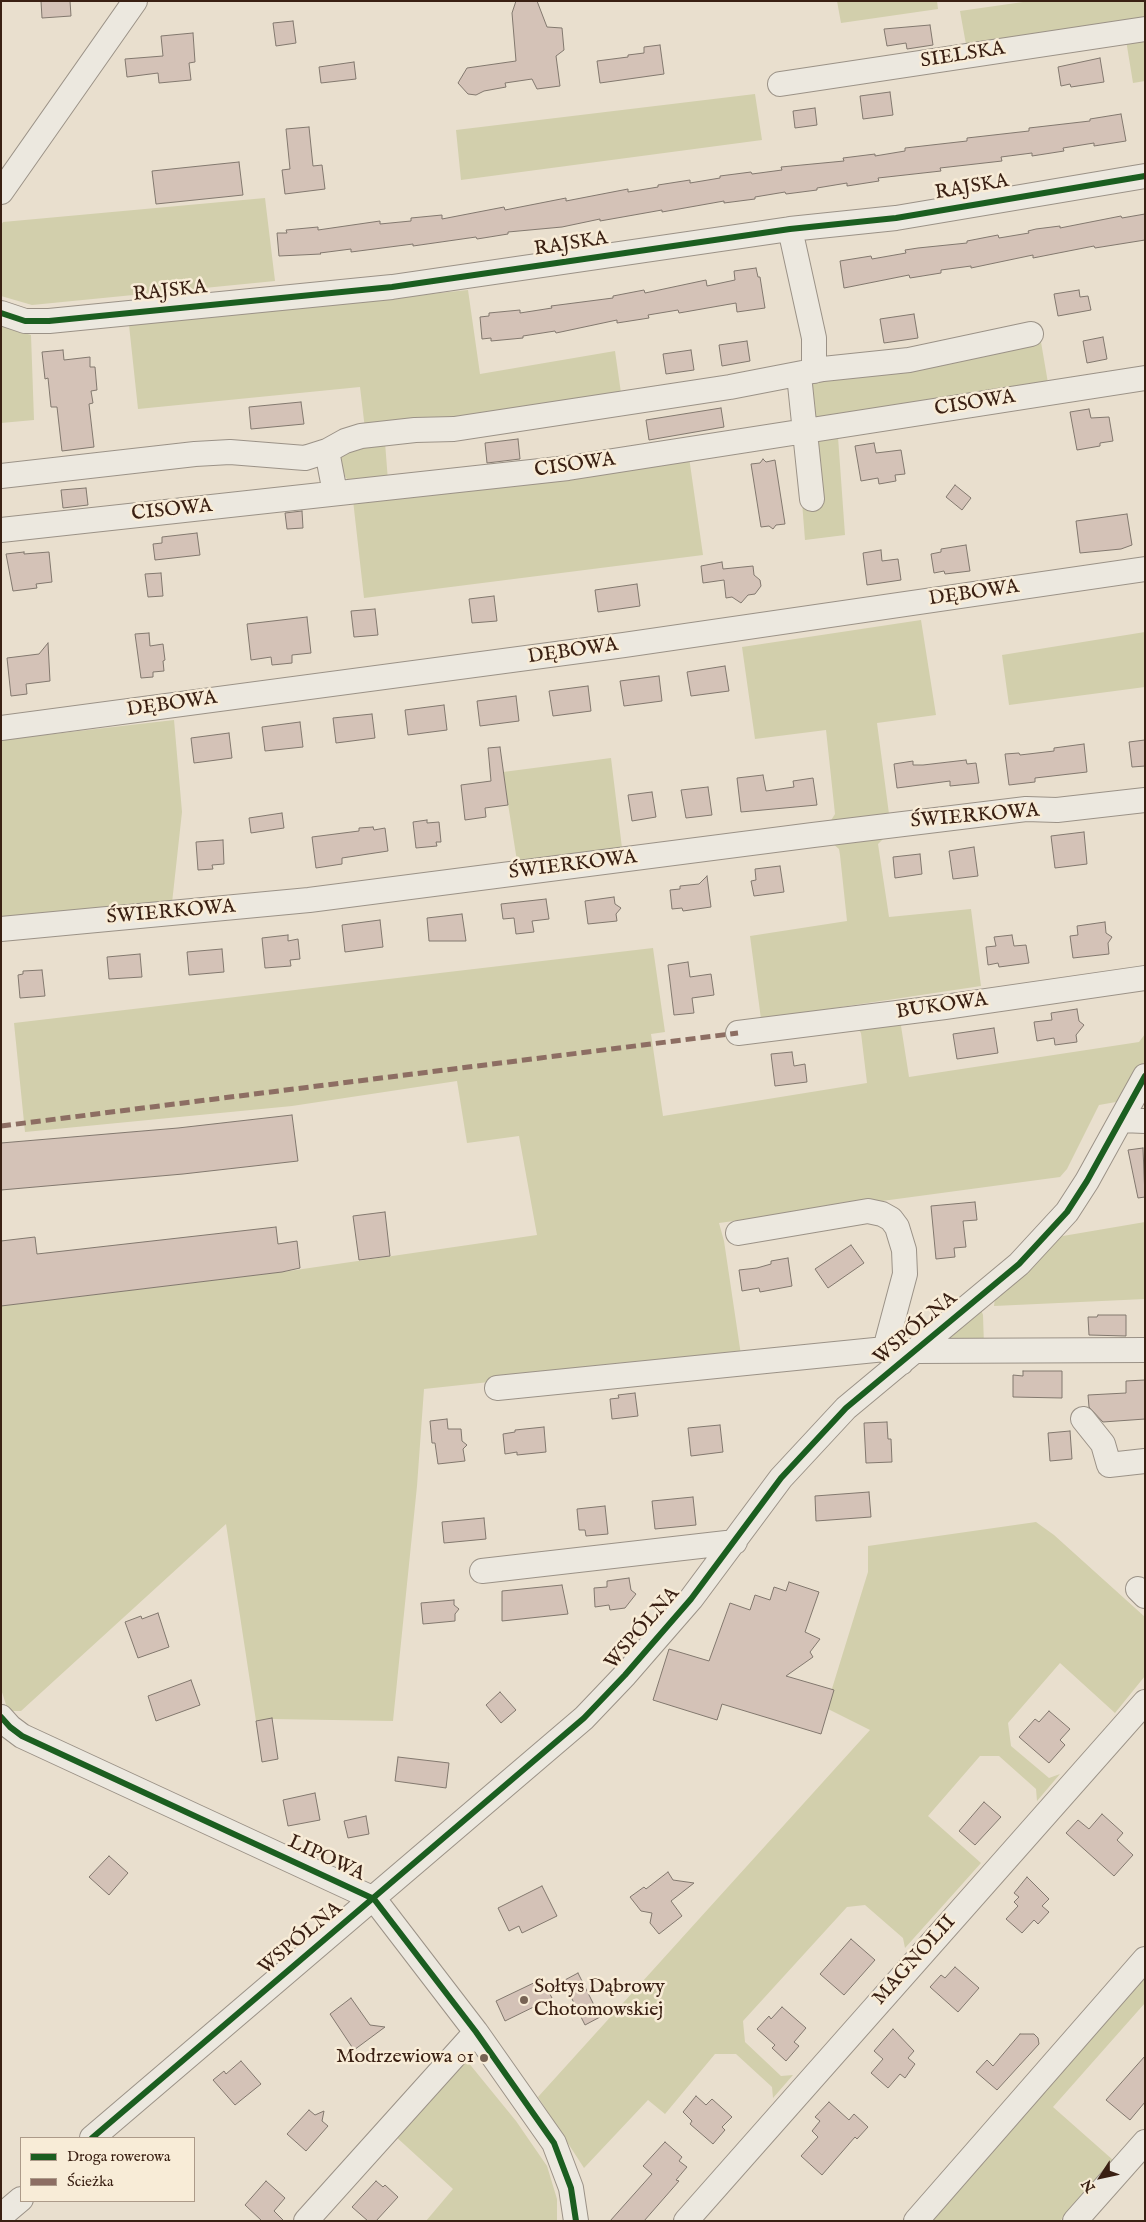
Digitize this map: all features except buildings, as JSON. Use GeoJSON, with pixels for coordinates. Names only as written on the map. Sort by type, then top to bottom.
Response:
{"type":"FeatureCollection","features":[{"type":"Feature","properties":{"kind":"street"},"geometry":{"type":"LineString","coordinates":[[1,192],[136,1]]}},
{"type":"Feature","properties":{"kind":"street","name":"SIELSKA"},"geometry":{"type":"LineString","coordinates":[[780,84],[1145,29]]}},
{"type":"Feature","properties":{"kind":"street","name":"RAJSKA"},"geometry":{"type":"LineString","coordinates":[[1,313],[25,320],[49,321],[392,287],[790,229],[896,218],[1145,176]]}},
{"type":"Feature","properties":{"kind":"street"},"geometry":{"type":"LineString","coordinates":[[790,229],[814,338],[807,373],[806,430],[812,499]]}},
{"type":"Feature","properties":{"kind":"street"},"geometry":{"type":"LineString","coordinates":[[1,476],[195,454],[230,452],[305,458],[327,451],[345,441],[361,436],[415,430],[454,429],[730,388],[857,364],[909,360],[1032,334]]}},
{"type":"Feature","properties":{"kind":"street","name":"CISOWA"},"geometry":{"type":"LineString","coordinates":[[1,530],[568,468],[1145,378]]}},
{"type":"Feature","properties":{"kind":"street"},"geometry":{"type":"LineString","coordinates":[[327,451],[335,493]]}},
{"type":"Feature","properties":{"kind":"street","name":"DĘBOWA"},"geometry":{"type":"LineString","coordinates":[[1,728],[624,645],[1145,569]]}},
{"type":"Feature","properties":{"kind":"street","name":"ŚWIERKOWA"},"geometry":{"type":"LineString","coordinates":[[1,929],[309,900],[842,831],[1026,809],[1057,810],[1145,800]]}},
{"type":"Feature","properties":{"kind":"street","name":"BUKOWA"},"geometry":{"type":"LineString","coordinates":[[738,1033],[1145,978]]}},
{"type":"Feature","properties":{"kind":"street","name":"WSPÓLNA"},"geometry":{"type":"LineString","coordinates":[[93,2137],[584,1718],[625,1675],[691,1599],[781,1478],[846,1408],[900,1355],[1019,1264],[1067,1212],[1087,1181],[1145,1076]]}},
{"type":"Feature","properties":{"kind":"street"},"geometry":{"type":"LineString","coordinates":[[1121,1120],[1145,1121]]}},
{"type":"Feature","properties":{"kind":"street"},"geometry":{"type":"LineString","coordinates":[[738,1233],[868,1211],[882,1214],[891,1219],[897,1227],[904,1250],[905,1274],[900,1355]]}},
{"type":"Feature","properties":{"kind":"street"},"geometry":{"type":"LineString","coordinates":[[497,1388],[900,1355],[1145,1350]]}},
{"type":"Feature","properties":{"kind":"street"},"geometry":{"type":"LineString","coordinates":[[1083,1419],[1103,1444],[1109,1465],[1145,1461]]}},
{"type":"Feature","properties":{"kind":"street"},"geometry":{"type":"LineString","coordinates":[[482,1571],[735,1542]]}},
{"type":"Feature","properties":{"kind":"street","name":"MAGNOLII"},"geometry":{"type":"LineString","coordinates":[[686,2221],[1145,1702]]}},
{"type":"Feature","properties":{"kind":"street","name":"LIPOWA"},"geometry":{"type":"LineString","coordinates":[[1,1717],[22,1736],[374,1899],[476,2032],[554,2142],[571,2188],[576,2221]]}},
{"type":"Feature","properties":{"kind":"street"},"geometry":{"type":"LineString","coordinates":[[916,2221],[1145,1959]]}},
{"type":"Feature","properties":{"kind":"street"},"geometry":{"type":"LineString","coordinates":[[306,2221],[476,2032]]}},
{"type":"Feature","properties":{"kind":"street"},"geometry":{"type":"LineString","coordinates":[[1075,2221],[1145,2142]]}},
{"type":"Feature","properties":{"kind":"street"},"geometry":{"type":"LineString","coordinates":[[1,2216],[20,2200]]}},
{"type":"Feature","properties":{"kind":"shaded area"},"geometry":{"type":"Polygon","coordinates":[[[837,1],[937,1],[938,9],[841,23],[837,1]]]}},
{"type":"Feature","properties":{"kind":"shaded area"},"geometry":{"type":"Polygon","coordinates":[[[1030,1],[1145,1],[1145,22],[967,50],[960,11],[1030,1]]]}},
{"type":"Feature","properties":{"kind":"shaded area"},"geometry":{"type":"Polygon","coordinates":[[[1145,37],[1145,81],[1133,83],[1126,40],[1145,37]]]}},
{"type":"Feature","properties":{"kind":"shaded area"},"geometry":{"type":"Polygon","coordinates":[[[755,94],[762,140],[461,180],[456,130],[755,94]]]}},
{"type":"Feature","properties":{"kind":"shaded area"},"geometry":{"type":"Polygon","coordinates":[[[265,198],[275,281],[32,305],[1,296],[1,225],[3,222],[265,198]]]}},
{"type":"Feature","properties":{"kind":"shaded area"},"geometry":{"type":"Polygon","coordinates":[[[468,290],[480,374],[615,351],[621,393],[365,429],[360,387],[138,409],[129,325],[468,290]]]}},
{"type":"Feature","properties":{"kind":"shaded area"},"geometry":{"type":"Polygon","coordinates":[[[1,326],[31,335],[34,420],[1,423],[1,326]]]}},
{"type":"Feature","properties":{"kind":"shaded area"},"geometry":{"type":"Polygon","coordinates":[[[1041,342],[1048,383],[810,421],[809,380],[1041,342]]]}},
{"type":"Feature","properties":{"kind":"shaded area"},"geometry":{"type":"Polygon","coordinates":[[[838,437],[845,535],[805,540],[802,502],[812,442],[838,437]]]}},
{"type":"Feature","properties":{"kind":"shaded area"},"geometry":{"type":"Polygon","coordinates":[[[385,442],[388,481],[355,485],[346,478],[340,458],[343,453],[350,447],[385,442]]]}},
{"type":"Feature","properties":{"kind":"shaded area"},"geometry":{"type":"Polygon","coordinates":[[[689,457],[703,555],[364,598],[353,500],[689,457]]]}},
{"type":"Feature","properties":{"kind":"shaded area"},"geometry":{"type":"Polygon","coordinates":[[[921,620],[936,715],[877,723],[889,814],[830,822],[835,814],[826,730],[755,739],[742,647],[921,620]]]}},
{"type":"Feature","properties":{"kind":"shaded area"},"geometry":{"type":"Polygon","coordinates":[[[1145,632],[1145,687],[1009,705],[1002,655],[1145,632]]]}},
{"type":"Feature","properties":{"kind":"shaded area"},"geometry":{"type":"Polygon","coordinates":[[[174,720],[182,812],[171,912],[1,921],[1,740],[174,720]]]}},
{"type":"Feature","properties":{"kind":"shaded area"},"geometry":{"type":"Polygon","coordinates":[[[611,758],[622,848],[517,861],[503,772],[611,758]]]}},
{"type":"Feature","properties":{"kind":"shaded area"},"geometry":{"type":"Polygon","coordinates":[[[885,837],[878,844],[889,917],[971,909],[981,986],[761,1019],[750,936],[847,921],[839,849],[832,843],[885,837]]]}},
{"type":"Feature","properties":{"kind":"shaded area"},"geometry":{"type":"Polygon","coordinates":[[[653,948],[665,1032],[651,1034],[663,1116],[867,1083],[861,1033],[856,1026],[906,1018],[901,1026],[909,1077],[1139,1042],[1145,1034],[1145,1061],[1116,1102],[1099,1105],[1067,1169],[1060,1177],[719,1223],[724,1241],[741,1355],[424,1389],[417,1486],[393,1721],[272,1719],[256,1721],[226,1524],[21,1711],[8,1711],[1,1689],[1,1306],[282,1272],[537,1235],[519,1136],[467,1143],[457,1081],[292,1106],[25,1132],[14,1023],[653,948]]]}},
{"type":"Feature","properties":{"kind":"shaded area"},"geometry":{"type":"Polygon","coordinates":[[[1145,1222],[1145,1299],[994,1306],[995,1298],[1057,1237],[1145,1222]]]}},
{"type":"Feature","properties":{"kind":"shaded area"},"geometry":{"type":"Polygon","coordinates":[[[980,1307],[983,1315],[984,1346],[934,1347],[980,1307]]]}},
{"type":"Feature","properties":{"kind":"shaded area"},"geometry":{"type":"Polygon","coordinates":[[[1036,1522],[1054,1535],[1145,1617],[1145,1676],[1115,1713],[1060,1663],[1008,1723],[1011,1746],[1049,1778],[1060,1774],[1037,1801],[1036,1789],[999,1756],[980,1756],[928,1816],[981,1863],[905,1948],[903,1938],[865,1905],[847,1907],[743,2021],[745,2042],[781,2076],[793,2075],[773,2098],[772,2087],[736,2054],[715,2054],[665,2114],[648,2100],[584,2168],[538,2097],[870,1730],[826,1708],[868,1572],[868,1546],[1036,1522]]]}},
{"type":"Feature","properties":{"kind":"shaded area"},"geometry":{"type":"Polygon","coordinates":[[[1145,1967],[1145,2003],[1053,2107],[1113,2160],[1060,2221],[922,2221],[1145,1967]]]}},
{"type":"Feature","properties":{"kind":"shaded area"},"geometry":{"type":"Polygon","coordinates":[[[463,2056],[516,2121],[547,2166],[557,2199],[557,2221],[426,2221],[453,2189],[394,2135],[463,2056]]]}},
{"type":"Feature","properties":{"kind":"marked path"},"geometry":{"type":"LineString","coordinates":[[1,1126],[738,1033]]}},
{"type":"Feature","properties":{"kind":"cycle path"},"geometry":{"type":"LineString","coordinates":[[1,313],[25,321],[49,321],[392,287],[790,229],[896,218],[1145,176]]}},
{"type":"Feature","properties":{"kind":"cycle path"},"geometry":{"type":"LineString","coordinates":[[93,2137],[584,1718],[625,1675],[691,1599],[781,1478],[846,1408],[1019,1264],[1067,1212],[1087,1181],[1145,1076]]}},
{"type":"Feature","properties":{"kind":"cycle path"},"geometry":{"type":"LineString","coordinates":[[1,1717],[22,1736],[374,1899],[476,2032],[554,2143],[571,2188],[576,2221]]}},
{"type":"Feature","properties":{"kind":"place","name":"Sołtys Dąbrowy Chotomowskiej"},"geometry":{"type":"Point","coordinates":[524,2000]}},
{"type":"Feature","properties":{"kind":"place","name":"Modrzewiowa 01"},"geometry":{"type":"Point","coordinates":[484,2058]}}]}
